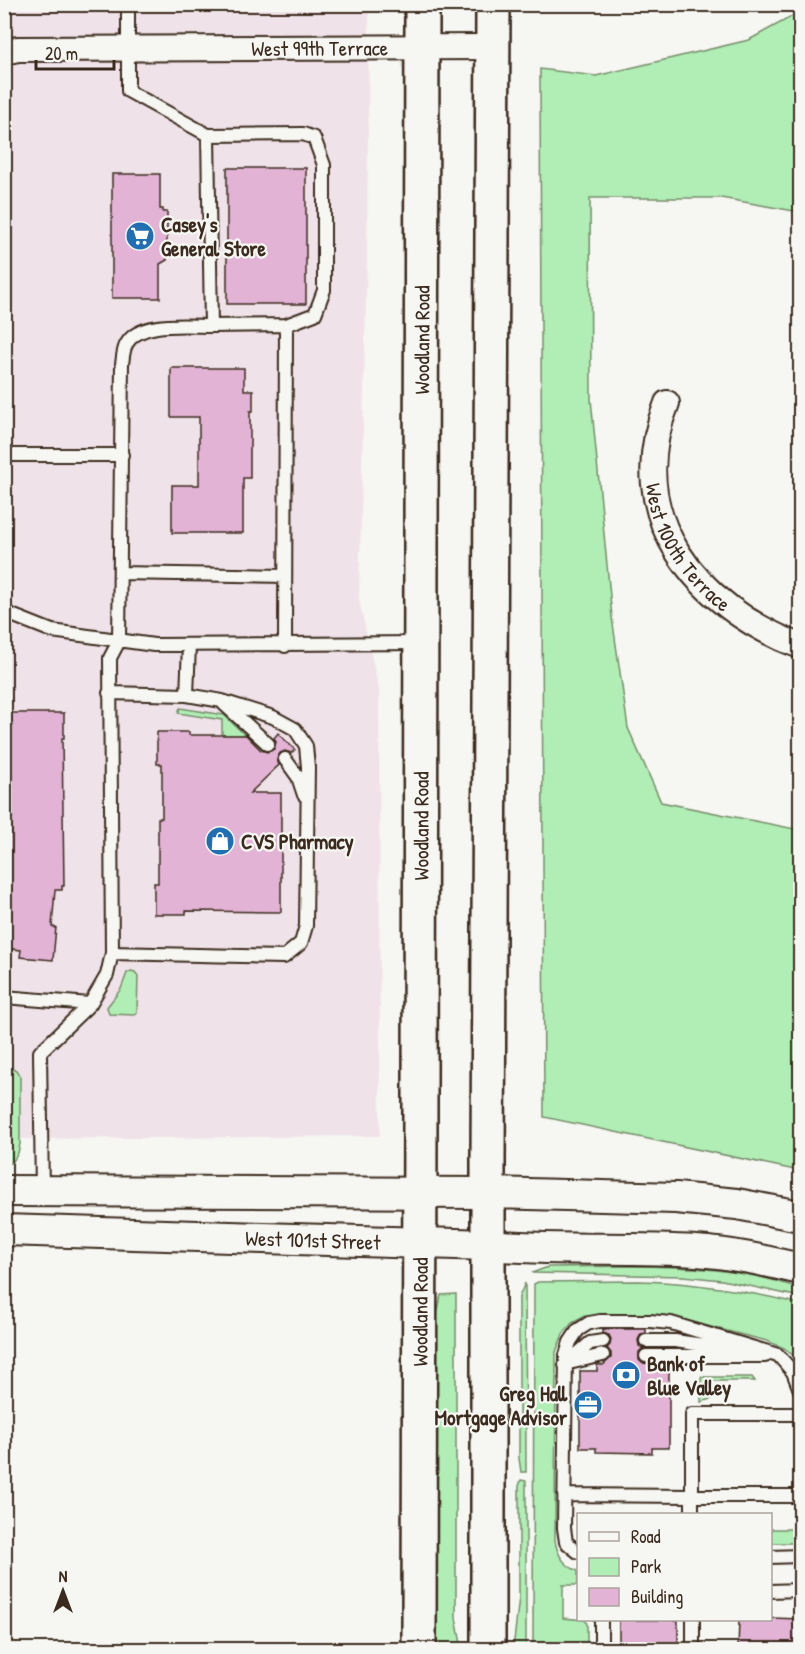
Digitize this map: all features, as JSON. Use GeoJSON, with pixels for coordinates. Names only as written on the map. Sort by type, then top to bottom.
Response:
{"type":"FeatureCollection","features":[{"type":"Feature","properties":{"kind":"main road","name":"Woodland Road"},"geometry":{"type":"LineString","coordinates":[[419,1650],[422,4]]}},
{"type":"Feature","properties":{"kind":"main road"},"geometry":{"type":"LineString","coordinates":[[488,1650],[493,4]]}},
{"type":"Feature","properties":{"kind":"street","name":"West 99th Terrace"},"geometry":{"type":"LineString","coordinates":[[4,52],[18,49],[492,47]]}},
{"type":"Feature","properties":{"kind":"street","name":"West 100th Terrace"},"geometry":{"type":"LineString","coordinates":[[667,403],[658,426],[653,450],[652,478],[656,506],[669,538],[690,569],[743,618],[779,638],[801,646]]}},
{"type":"Feature","properties":{"kind":"street"},"geometry":{"type":"LineString","coordinates":[[4,1191],[488,1193],[676,1198],[737,1204],[801,1216]]}},
{"type":"Feature","properties":{"kind":"street","name":"West 101st Street"},"geometry":{"type":"LineString","coordinates":[[4,1230],[419,1242],[523,1248],[697,1251],[801,1269]]}},
{"type":"Feature","properties":{"kind":"lane"},"geometry":{"type":"LineString","coordinates":[[42,1191],[40,1052],[90,1004],[107,975],[112,953],[110,658],[119,641],[122,364],[125,346],[132,336],[142,329],[156,327],[286,326],[315,314],[324,290],[324,165],[314,138],[303,134],[207,135],[128,91],[128,4]]}},
{"type":"Feature","properties":{"kind":"lane"},"geometry":{"type":"LineString","coordinates":[[207,135],[211,326]]}},
{"type":"Feature","properties":{"kind":"lane"},"geometry":{"type":"LineString","coordinates":[[285,646],[286,326]]}},
{"type":"Feature","properties":{"kind":"lane"},"geometry":{"type":"LineString","coordinates":[[4,455],[122,455]]}},
{"type":"Feature","properties":{"kind":"lane"},"geometry":{"type":"LineString","coordinates":[[120,573],[285,576]]}},
{"type":"Feature","properties":{"kind":"lane"},"geometry":{"type":"LineString","coordinates":[[4,612],[52,631],[154,645],[285,646],[422,643]]}},
{"type":"Feature","properties":{"kind":"lane"},"geometry":{"type":"LineString","coordinates":[[187,695],[189,645]]}},
{"type":"Feature","properties":{"kind":"lane"},"geometry":{"type":"LineString","coordinates":[[110,693],[187,695],[222,701],[273,717],[295,729],[306,746],[308,767],[306,926],[301,944],[284,957],[112,953]]}},
{"type":"Feature","properties":{"kind":"lane"},"geometry":{"type":"LineString","coordinates":[[222,701],[268,744]]}},
{"type":"Feature","properties":{"kind":"lane"},"geometry":{"type":"LineString","coordinates":[[285,759],[298,777],[308,808]]}},
{"type":"Feature","properties":{"kind":"lane"},"geometry":{"type":"LineString","coordinates":[[4,997],[90,1004]]}},
{"type":"Feature","properties":{"kind":"lane"},"geometry":{"type":"LineString","coordinates":[[577,1550],[566,1542],[564,1495],[566,1355],[570,1341],[578,1330],[589,1323],[600,1321],[671,1323],[778,1355],[793,1372],[801,1390]]}},
{"type":"Feature","properties":{"kind":"lane"},"geometry":{"type":"LineString","coordinates":[[566,1365],[590,1343],[603,1341]]}},
{"type":"Feature","properties":{"kind":"lane"},"geometry":{"type":"LineString","coordinates":[[646,1341],[675,1341],[778,1355]]}},
{"type":"Feature","properties":{"kind":"lane"},"geometry":{"type":"LineString","coordinates":[[566,1365],[603,1355]]}},
{"type":"Feature","properties":{"kind":"lane"},"geometry":{"type":"LineString","coordinates":[[646,1356],[778,1355]]}},
{"type":"Feature","properties":{"kind":"lane"},"geometry":{"type":"LineString","coordinates":[[692,1513],[692,1414],[801,1414]]}},
{"type":"Feature","properties":{"kind":"lane"},"geometry":{"type":"LineString","coordinates":[[564,1495],[801,1496]]}},
{"type":"Feature","properties":{"kind":"lane"},"geometry":{"type":"LineString","coordinates":[[772,1557],[801,1556]]}},
{"type":"Feature","properties":{"kind":"lane"},"geometry":{"type":"LineString","coordinates":[[772,1591],[801,1590]]}},
{"type":"Feature","properties":{"kind":"lane"},"geometry":{"type":"LineString","coordinates":[[601,1621],[601,1650]]}},
{"type":"Feature","properties":{"kind":"lane"},"geometry":{"type":"LineString","coordinates":[[693,1621],[693,1650]]}},
{"type":"Feature","properties":{"kind":"shaded area"},"geometry":{"type":"Polygon","coordinates":[[[4,5],[369,5],[367,253],[359,600],[379,690],[380,1136],[5,1139],[4,5]]]}},
{"type":"Feature","properties":{"kind":"green space"},"geometry":{"type":"Polygon","coordinates":[[[800,12],[800,212],[721,198],[590,198],[591,399],[612,617],[628,728],[661,802],[800,830],[800,1171],[544,1117],[540,69],[596,76],[749,40],[800,12]]]}},
{"type":"Feature","properties":{"kind":"green space"},"geometry":{"type":"Polygon","coordinates":[[[180,708],[224,715],[245,735],[222,735],[222,720],[178,713],[180,708]]]}},
{"type":"Feature","properties":{"kind":"green space"},"geometry":{"type":"Polygon","coordinates":[[[131,971],[138,976],[137,1012],[135,1015],[109,1014],[107,1007],[121,989],[127,973],[131,971]]]}},
{"type":"Feature","properties":{"kind":"green space"},"geometry":{"type":"Polygon","coordinates":[[[4,1068],[16,1070],[20,1077],[20,1144],[12,1163],[5,1163],[4,1068]]]}},
{"type":"Feature","properties":{"kind":"green space"},"geometry":{"type":"Polygon","coordinates":[[[548,1267],[681,1267],[742,1274],[800,1289],[800,1297],[722,1280],[683,1276],[532,1273],[548,1267]]]}},
{"type":"Feature","properties":{"kind":"green space"},"geometry":{"type":"Polygon","coordinates":[[[538,1282],[679,1283],[720,1288],[800,1304],[800,1361],[784,1348],[767,1341],[668,1316],[584,1316],[572,1323],[563,1334],[556,1352],[555,1540],[562,1559],[577,1570],[577,1585],[563,1585],[563,1618],[586,1621],[587,1649],[533,1649],[534,1284],[538,1282]]]}},
{"type":"Feature","properties":{"kind":"green space"},"geometry":{"type":"Polygon","coordinates":[[[525,1283],[526,1472],[521,1472],[519,1458],[519,1297],[525,1283]]]}},
{"type":"Feature","properties":{"kind":"green space"},"geometry":{"type":"Polygon","coordinates":[[[456,1294],[456,1618],[462,1649],[434,1650],[435,1325],[441,1295],[456,1294]]]}},
{"type":"Feature","properties":{"kind":"green space"},"geometry":{"type":"Polygon","coordinates":[[[701,1377],[752,1377],[755,1381],[711,1381],[711,1399],[701,1402],[701,1377]]]}},
{"type":"Feature","properties":{"kind":"green space"},"geometry":{"type":"Polygon","coordinates":[[[521,1480],[526,1481],[526,1649],[513,1650],[519,1597],[519,1486],[521,1480]]]}},
{"type":"Feature","properties":{"kind":"green space"},"geometry":{"type":"Polygon","coordinates":[[[772,1529],[800,1529],[800,1543],[772,1543],[772,1529]]]}},
{"type":"Feature","properties":{"kind":"building","name":"Casey's General Store"},"geometry":{"type":"Polygon","coordinates":[[[227,168],[306,168],[306,304],[227,304],[227,168]]]}},
{"type":"Feature","properties":{"kind":"building","name":"Casey's General Store"},"geometry":{"type":"Polygon","coordinates":[[[112,174],[160,174],[160,209],[167,212],[167,260],[160,264],[160,298],[112,298],[112,174]]]}},
{"type":"Feature","properties":{"kind":"building"},"geometry":{"type":"Polygon","coordinates":[[[171,368],[244,368],[244,390],[253,390],[253,411],[250,411],[250,478],[243,478],[243,533],[172,533],[172,485],[199,485],[199,417],[171,417],[171,368]]]}},
{"type":"Feature","properties":{"kind":"building"},"geometry":{"type":"Polygon","coordinates":[[[4,713],[64,713],[64,738],[62,738],[64,886],[62,890],[55,890],[52,927],[56,927],[53,960],[20,957],[21,950],[4,948],[4,713]]]}},
{"type":"Feature","properties":{"kind":"building","name":"CVS Pharmacy"},"geometry":{"type":"Polygon","coordinates":[[[157,732],[189,732],[189,735],[246,735],[261,750],[267,752],[274,749],[276,742],[274,738],[278,733],[295,750],[291,753],[285,751],[280,753],[277,759],[279,765],[250,793],[281,793],[281,912],[186,911],[186,914],[154,914],[154,883],[158,883],[158,818],[162,818],[162,764],[157,764],[157,732]]]}},
{"type":"Feature","properties":{"kind":"building"},"geometry":{"type":"Polygon","coordinates":[[[603,1329],[646,1329],[646,1333],[641,1334],[638,1340],[639,1346],[643,1348],[639,1352],[639,1360],[642,1363],[652,1364],[652,1371],[669,1371],[669,1448],[652,1448],[652,1453],[596,1452],[596,1448],[580,1448],[580,1371],[597,1371],[597,1365],[603,1365],[611,1358],[611,1353],[607,1348],[611,1339],[609,1335],[603,1333],[603,1329]]]}},
{"type":"Feature","properties":{"kind":"building"},"geometry":{"type":"Polygon","coordinates":[[[772,1618],[801,1619],[801,1650],[738,1650],[739,1621],[772,1621],[772,1618]]]}},
{"type":"Feature","properties":{"kind":"building"},"geometry":{"type":"Polygon","coordinates":[[[619,1621],[678,1621],[678,1650],[619,1650],[619,1621]]]}},
{"type":"Feature","properties":{"kind":"place","name":"Casey's General Store"},"geometry":{"type":"Point","coordinates":[140,236]}},
{"type":"Feature","properties":{"kind":"place","name":"CVS Pharmacy"},"geometry":{"type":"Point","coordinates":[220,841]}},
{"type":"Feature","properties":{"kind":"place","name":"Bank of Blue Valley"},"geometry":{"type":"Point","coordinates":[626,1375]}},
{"type":"Feature","properties":{"kind":"place","name":"Greg Hall Mortgage Advisor"},"geometry":{"type":"Point","coordinates":[588,1405]}}]}
